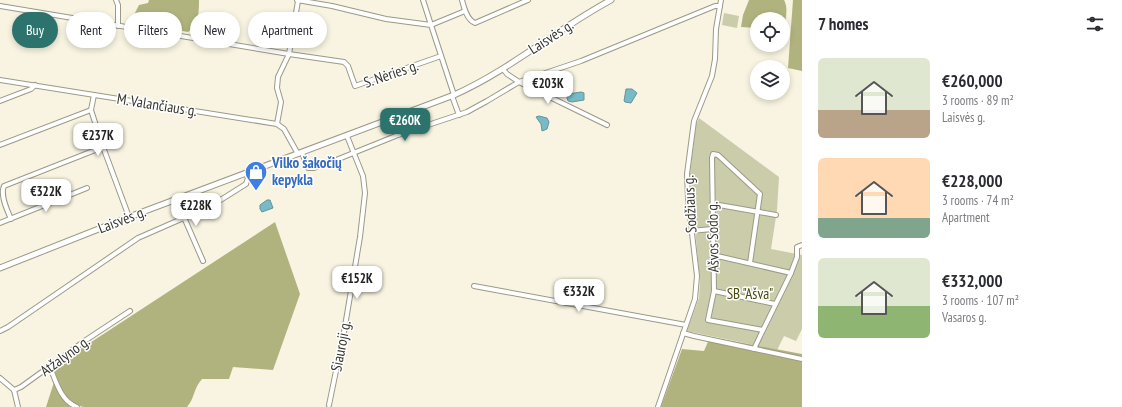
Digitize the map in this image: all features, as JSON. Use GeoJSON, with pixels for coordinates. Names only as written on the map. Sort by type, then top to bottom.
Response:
{"type":"FeatureCollection","features":[{"type":"Feature","properties":{"kind":"main road","name":"Laisvės g."},"geometry":{"type":"LineString","coordinates":[[0,268],[176,199],[300,154],[453,95],[502,69],[586,14],[611,0]]}},
{"type":"Feature","properties":{"kind":"street"},"geometry":{"type":"LineString","coordinates":[[116,0],[118,5],[118,26]]}},
{"type":"Feature","properties":{"kind":"street"},"geometry":{"type":"LineString","coordinates":[[465,11],[431,25],[406,22],[298,0],[289,54],[278,77],[277,88],[281,102],[277,124],[284,129],[307,167],[310,169],[331,162],[398,135],[459,114],[487,101],[519,82],[581,61],[715,6],[720,6]]}},
{"type":"Feature","properties":{"kind":"street"},"geometry":{"type":"LineString","coordinates":[[423,0],[459,114]]}},
{"type":"Feature","properties":{"kind":"street"},"geometry":{"type":"LineString","coordinates":[[462,0],[465,11],[471,21],[475,23],[528,0]]}},
{"type":"Feature","properties":{"kind":"street","name":"Sodžiaus g."},"geometry":{"type":"LineString","coordinates":[[658,407],[695,299],[697,288],[687,174],[694,121],[712,76],[715,59],[716,28],[722,0]]}},
{"type":"Feature","properties":{"kind":"street","name":"S. Nėries g."},"geometry":{"type":"LineString","coordinates":[[0,6],[344,62],[348,66],[355,86],[441,56]]}},
{"type":"Feature","properties":{"kind":"street"},"geometry":{"type":"LineString","coordinates":[[502,69],[519,82],[607,125]]}},
{"type":"Feature","properties":{"kind":"street","name":"M. Valančiaus g."},"geometry":{"type":"LineString","coordinates":[[0,80],[277,124]]}},
{"type":"Feature","properties":{"kind":"street"},"geometry":{"type":"LineString","coordinates":[[0,101],[31,89],[35,85]]}},
{"type":"Feature","properties":{"kind":"street"},"geometry":{"type":"LineString","coordinates":[[94,95],[91,110],[129,217]]}},
{"type":"Feature","properties":{"kind":"street"},"geometry":{"type":"LineString","coordinates":[[0,145],[91,110]]}},
{"type":"Feature","properties":{"kind":"street","name":"Siauroji g."},"geometry":{"type":"LineString","coordinates":[[329,405],[345,325],[360,237],[365,193],[363,176],[347,136]]}},
{"type":"Feature","properties":{"kind":"street"},"geometry":{"type":"LineString","coordinates":[[11,219],[2,195],[1,190],[4,186],[103,147]]}},
{"type":"Feature","properties":{"kind":"street","name":"Ašvos Sodo g."},"geometry":{"type":"LineString","coordinates":[[758,212],[760,197],[758,191],[718,155],[713,154],[712,229],[714,291],[708,320],[763,330]]}},
{"type":"Feature","properties":{"kind":"street"},"geometry":{"type":"LineString","coordinates":[[0,331],[8,328],[145,234],[211,206],[244,186],[247,181],[246,174]]}},
{"type":"Feature","properties":{"kind":"street"},"geometry":{"type":"LineString","coordinates":[[0,223],[87,188]]}},
{"type":"Feature","properties":{"kind":"street"},"geometry":{"type":"LineString","coordinates":[[176,199],[203,261]]}},
{"type":"Feature","properties":{"kind":"street"},"geometry":{"type":"LineString","coordinates":[[712,205],[776,215]]}},
{"type":"Feature","properties":{"kind":"street"},"geometry":{"type":"LineString","coordinates":[[750,263],[758,212]]}},
{"type":"Feature","properties":{"kind":"street"},"geometry":{"type":"LineString","coordinates":[[691,231],[712,229]]}},
{"type":"Feature","properties":{"kind":"street"},"geometry":{"type":"LineString","coordinates":[[754,349],[791,273],[797,258],[798,247],[802,245]]}},
{"type":"Feature","properties":{"kind":"street"},"geometry":{"type":"LineString","coordinates":[[713,255],[791,273]]}},
{"type":"Feature","properties":{"kind":"street"},"geometry":{"type":"LineString","coordinates":[[474,286],[686,325]]}},
{"type":"Feature","properties":{"kind":"street"},"geometry":{"type":"LineString","coordinates":[[714,291],[776,304]]}},
{"type":"Feature","properties":{"kind":"street","name":"Atžalyno g."},"geometry":{"type":"LineString","coordinates":[[14,390],[21,387],[86,340],[130,311]]}},
{"type":"Feature","properties":{"kind":"street"},"geometry":{"type":"LineString","coordinates":[[683,333],[802,359]]}},
{"type":"Feature","properties":{"kind":"street"},"geometry":{"type":"LineString","coordinates":[[50,367],[64,398],[72,405],[77,407]]}},
{"type":"Feature","properties":{"kind":"street"},"geometry":{"type":"LineString","coordinates":[[0,378],[14,390],[18,407]]}},
{"type":"Feature","properties":{"kind":"green space"},"geometry":{"type":"Polygon","coordinates":[[[149,0],[199,0],[198,12],[190,12],[190,30],[188,32],[182,31],[182,12],[136,12],[139,5],[148,3],[149,0]]]}},
{"type":"Feature","properties":{"kind":"green space"},"geometry":{"type":"Polygon","coordinates":[[[749,0],[784,0],[785,3],[786,12],[750,12],[750,28],[741,27],[743,15],[749,0]]]}},
{"type":"Feature","properties":{"kind":"green space"},"geometry":{"type":"Polygon","coordinates":[[[793,0],[802,0],[802,71],[790,68],[790,60],[789,60],[793,0]]]}},
{"type":"Feature","properties":{"kind":"green space"},"geometry":{"type":"Polygon","coordinates":[[[724,13],[739,16],[737,28],[722,25],[724,13]]]}},
{"type":"Feature","properties":{"kind":"green space","name":"SB \"Ašva\""},"geometry":{"type":"Polygon","coordinates":[[[699,118],[779,177],[777,210],[771,249],[802,255],[802,329],[796,341],[784,336],[777,350],[687,331],[699,298],[700,282],[690,174],[696,125],[699,118]]]}},
{"type":"Feature","properties":{"kind":"green space"},"geometry":{"type":"Polygon","coordinates":[[[275,222],[300,294],[273,370],[233,367],[229,379],[202,379],[187,407],[83,407],[75,404],[73,407],[46,407],[56,376],[53,367],[275,222]]]}},
{"type":"Feature","properties":{"kind":"green space"},"geometry":{"type":"Polygon","coordinates":[[[710,337],[802,354],[802,407],[661,407],[682,349],[704,351],[710,337]]]}},
{"type":"Feature","properties":{"kind":"water"},"geometry":{"type":"Polygon","coordinates":[[[626,89],[632,89],[637,93],[631,103],[624,101],[626,89]]]}},
{"type":"Feature","properties":{"kind":"water"},"geometry":{"type":"Polygon","coordinates":[[[584,93],[584,100],[572,102],[568,101],[568,94],[584,93]]]}},
{"type":"Feature","properties":{"kind":"water"},"geometry":{"type":"Polygon","coordinates":[[[539,116],[547,118],[549,122],[547,129],[542,131],[541,124],[536,117],[539,116]]]}},
{"type":"Feature","properties":{"kind":"water"},"geometry":{"type":"Polygon","coordinates":[[[267,200],[270,200],[273,208],[262,212],[260,205],[267,200]]]}},
{"type":"Feature","properties":{"kind":"place","name":"Vilko šakočių kepykla"},"geometry":{"type":"Point","coordinates":[256,192]}}]}
